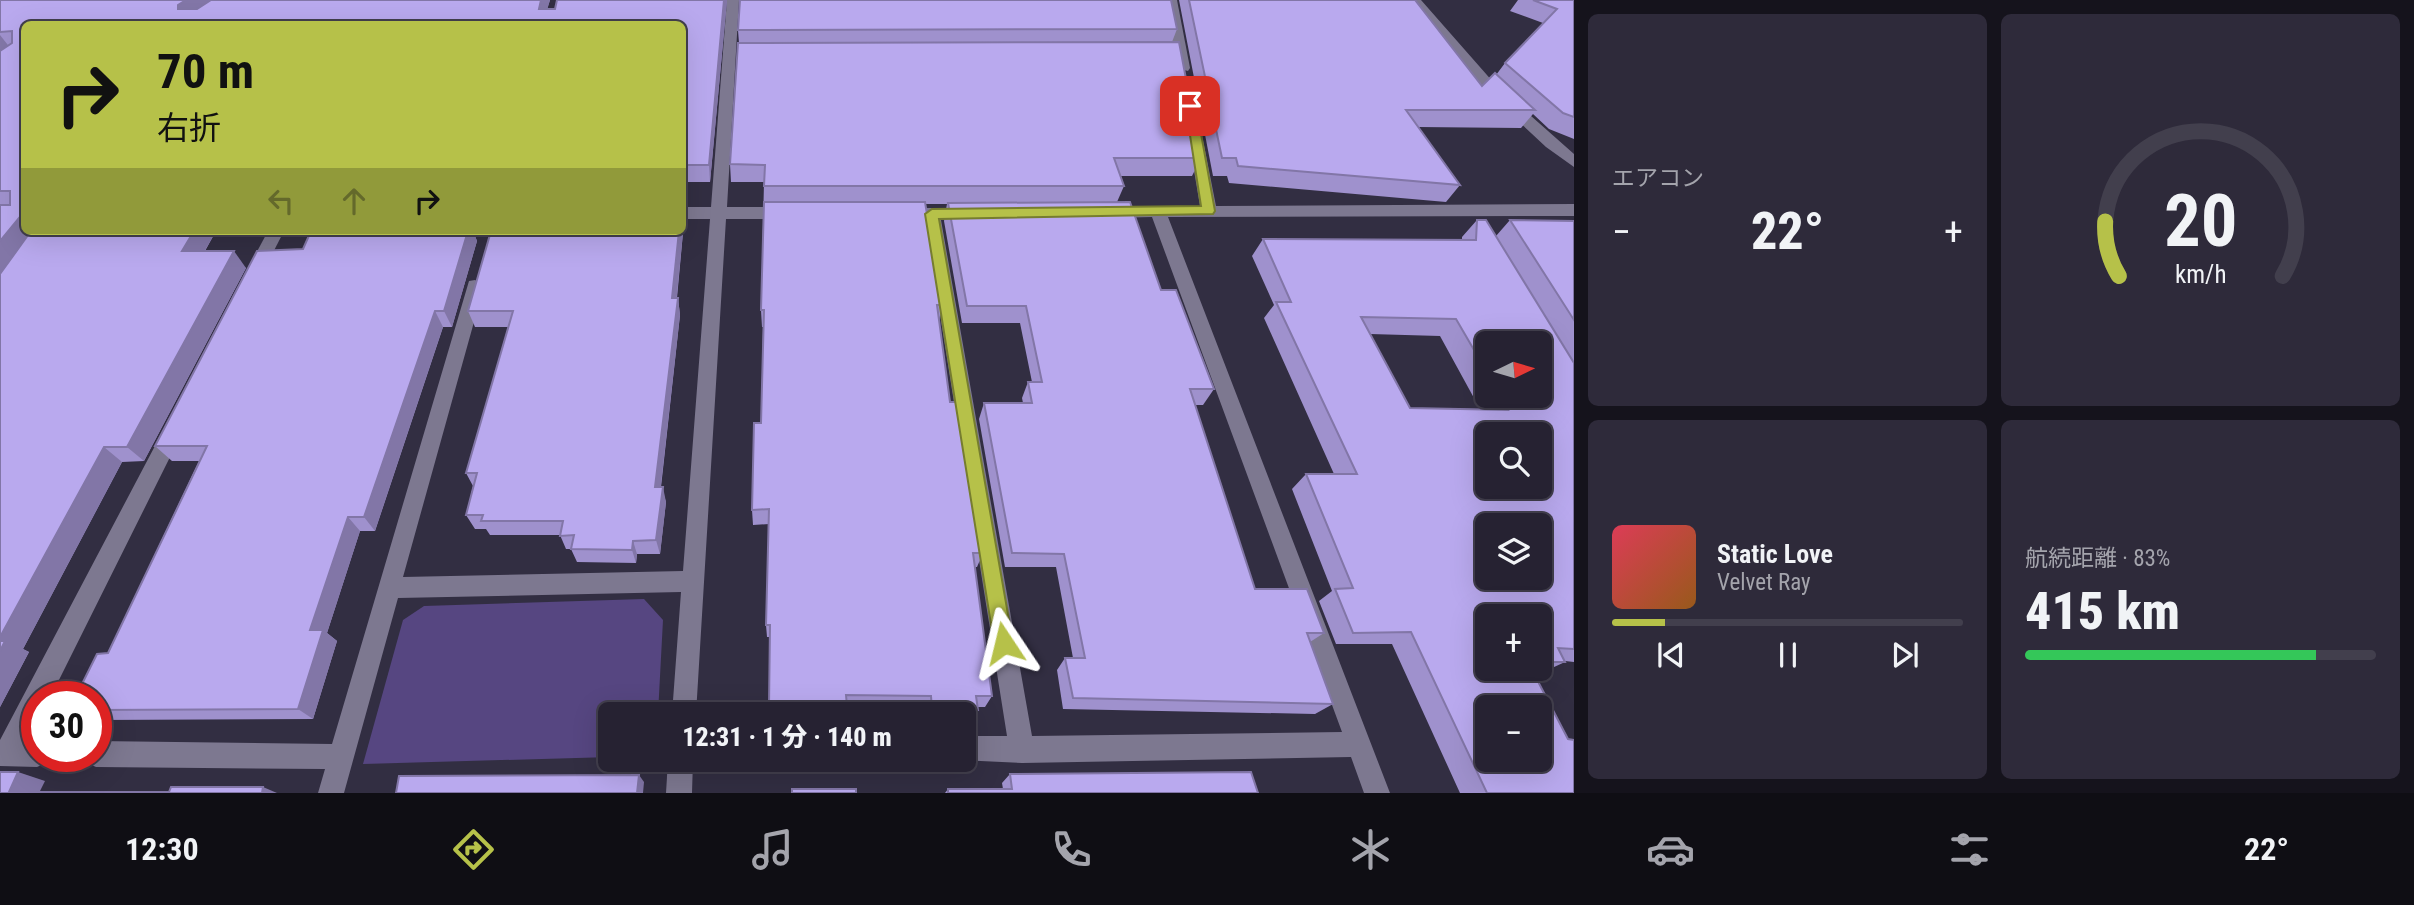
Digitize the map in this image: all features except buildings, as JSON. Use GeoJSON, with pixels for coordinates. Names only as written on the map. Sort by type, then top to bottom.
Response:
{"type":"FeatureCollection","features":[{"type":"Feature","properties":{"kind":"street"},"geometry":{"type":"LineString","coordinates":[[685,702],[719,213],[736,54],[733,0]]}},
{"type":"Feature","properties":{"kind":"street"},"geometry":{"type":"LineString","coordinates":[[1171,0],[1173,53],[1185,79]]}},
{"type":"Feature","properties":{"kind":"street"},"geometry":{"type":"LineString","coordinates":[[1414,0],[1454,52],[1514,113],[1574,162]]}},
{"type":"Feature","properties":{"kind":"street"},"geometry":{"type":"LineString","coordinates":[[1192,119],[1209,211]]}},
{"type":"Feature","properties":{"kind":"street"},"geometry":{"type":"LineString","coordinates":[[1466,210],[1480,234]]}},
{"type":"Feature","properties":{"kind":"street"},"geometry":{"type":"LineString","coordinates":[[1091,212],[1574,210]]}},
{"type":"Feature","properties":{"kind":"street"},"geometry":{"type":"LineString","coordinates":[[1158,212],[1377,793]]}},
{"type":"Feature","properties":{"kind":"street"},"geometry":{"type":"LineString","coordinates":[[686,213],[812,214]]}},
{"type":"Feature","properties":{"kind":"street"},"geometry":{"type":"LineString","coordinates":[[878,214],[985,214]]}},
{"type":"Feature","properties":{"kind":"street"},"geometry":{"type":"LineString","coordinates":[[932,214],[1022,750]]}},
{"type":"Feature","properties":{"kind":"street"},"geometry":{"type":"LineString","coordinates":[[244,292],[274,235]]}},
{"type":"Feature","properties":{"kind":"street"},"geometry":{"type":"LineString","coordinates":[[331,793],[480,271]]}},
{"type":"Feature","properties":{"kind":"street"},"geometry":{"type":"LineString","coordinates":[[46,681],[182,415]]}},
{"type":"Feature","properties":{"kind":"street"},"geometry":{"type":"LineString","coordinates":[[389,588],[693,581]]}},
{"type":"Feature","properties":{"kind":"street"},"geometry":{"type":"LineString","coordinates":[[5,753],[21,726]]}},
{"type":"Feature","properties":{"kind":"street"},"geometry":{"type":"LineString","coordinates":[[976,749],[1358,744]]}},
{"type":"Feature","properties":{"kind":"street"},"geometry":{"type":"LineString","coordinates":[[112,754],[342,757]]}},
{"type":"Feature","properties":{"kind":"street"},"geometry":{"type":"LineString","coordinates":[[679,793],[680,772]]}},
{"type":"Feature","properties":{"kind":"shaded area"},"geometry":{"type":"Polygon","coordinates":[[[644,599],[663,620],[659,702],[598,702],[598,757],[363,764],[403,620],[424,606],[644,599]]]}},
{"type":"Feature","properties":{"kind":"route"},"geometry":{"type":"LineString","coordinates":[[1004,643],[932,214],[1209,211],[1190,106]]}}]}
